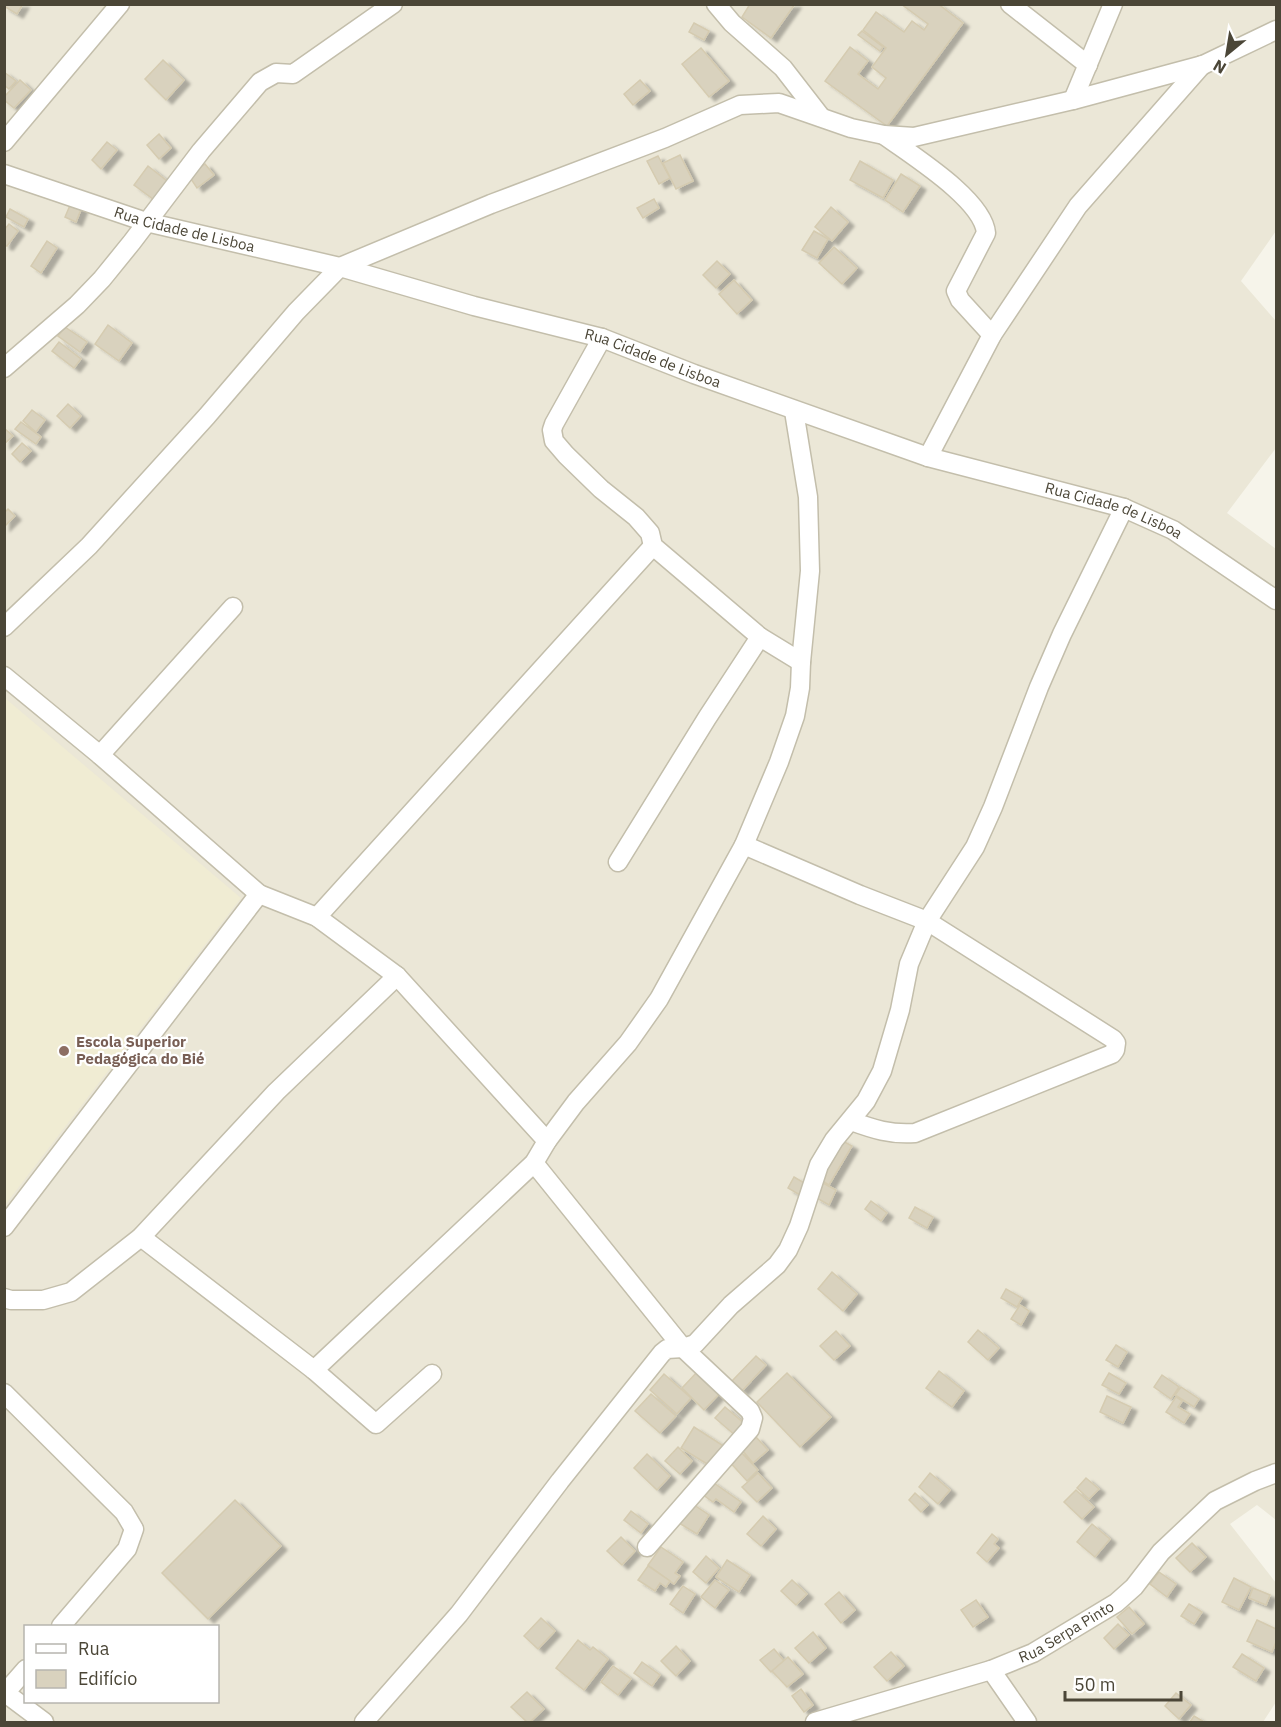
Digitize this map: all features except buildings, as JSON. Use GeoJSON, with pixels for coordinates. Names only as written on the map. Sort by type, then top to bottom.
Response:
{"type":"FeatureCollection","features":[{"type":"Feature","properties":{"kind":"street"},"geometry":{"type":"LineString","coordinates":[[4,142],[120,4]]}},
{"type":"Feature","properties":{"kind":"street"},"geometry":{"type":"LineString","coordinates":[[4,368],[77,305],[132,242],[201,151],[260,82],[276,73],[293,74],[393,4]]}},
{"type":"Feature","properties":{"kind":"street"},"geometry":{"type":"LineString","coordinates":[[716,4],[732,23],[783,68],[821,117]]}},
{"type":"Feature","properties":{"kind":"street"},"geometry":{"type":"LineString","coordinates":[[1010,4],[1088,65]]}},
{"type":"Feature","properties":{"kind":"street"},"geometry":{"type":"LineString","coordinates":[[1073,100],[1113,4]]}},
{"type":"Feature","properties":{"kind":"street"},"geometry":{"type":"LineString","coordinates":[[4,627],[89,546],[207,416],[296,312],[340,267],[491,204],[665,138],[740,105],[779,103],[851,128],[884,135],[914,137],[1073,100],[1203,65],[1276,30]]}},
{"type":"Feature","properties":{"kind":"street"},"geometry":{"type":"LineString","coordinates":[[928,457],[992,335],[1078,206],[1203,65]]}},
{"type":"Feature","properties":{"kind":"street"},"geometry":{"type":"LineString","coordinates":[[884,135],[955,189],[972,205],[985,222],[986,233],[956,291],[960,300],[992,335]]}},
{"type":"Feature","properties":{"kind":"street","name":"Rua Cidade de Lisboa"},"geometry":{"type":"LineString","coordinates":[[4,174],[146,222],[340,267],[474,306],[602,338],[794,411],[928,457],[1124,508],[1173,530],[1276,600]]}},
{"type":"Feature","properties":{"kind":"street"},"geometry":{"type":"LineString","coordinates":[[602,338],[554,424],[552,430],[554,441],[601,489],[636,518],[650,533],[653,546],[760,637],[801,662]]}},
{"type":"Feature","properties":{"kind":"street"},"geometry":{"type":"LineString","coordinates":[[314,1370],[534,1163],[576,1102],[628,1043],[658,999],[744,845],[779,762],[795,717],[800,688],[810,571],[809,518],[808,497],[794,411]]}},
{"type":"Feature","properties":{"kind":"street"},"geometry":{"type":"LineString","coordinates":[[364,1722],[459,1614],[567,1472],[662,1353],[667,1349],[684,1348],[694,1344],[731,1305],[777,1265],[788,1250],[799,1226],[819,1165],[834,1140],[866,1101],[882,1071],[893,1039],[909,964],[927,921],[975,847],[1053,655],[1124,508]]}},
{"type":"Feature","properties":{"kind":"street"},"geometry":{"type":"LineString","coordinates":[[317,917],[653,546]]}},
{"type":"Feature","properties":{"kind":"street"},"geometry":{"type":"LineString","coordinates":[[100,755],[232,607]]}},
{"type":"Feature","properties":{"kind":"street"},"geometry":{"type":"LineString","coordinates":[[618,862],[760,637]]}},
{"type":"Feature","properties":{"kind":"street"},"geometry":{"type":"LineString","coordinates":[[4,676],[100,755],[259,894],[317,917],[397,976],[547,1141]]}},
{"type":"Feature","properties":{"kind":"street"},"geometry":{"type":"LineString","coordinates":[[744,845],[927,921],[1113,1039],[1116,1046],[1112,1054],[915,1133],[898,1134],[879,1131],[851,1121]]}},
{"type":"Feature","properties":{"kind":"street"},"geometry":{"type":"LineString","coordinates":[[4,1227],[259,894]]}},
{"type":"Feature","properties":{"kind":"street"},"geometry":{"type":"LineString","coordinates":[[4,1298],[43,1300],[71,1292],[141,1237],[276,1092],[397,976]]}},
{"type":"Feature","properties":{"kind":"street"},"geometry":{"type":"LineString","coordinates":[[534,1163],[684,1348],[750,1411],[753,1418],[750,1429],[647,1547]]}},
{"type":"Feature","properties":{"kind":"street"},"geometry":{"type":"LineString","coordinates":[[141,1237],[314,1370],[376,1424],[432,1374]]}},
{"type":"Feature","properties":{"kind":"street"},"geometry":{"type":"LineString","coordinates":[[4,1393],[124,1512],[134,1529],[127,1549],[62,1625]]}},
{"type":"Feature","properties":{"kind":"street","name":"Rua Serpa Pinto"},"geometry":{"type":"LineString","coordinates":[[815,1722],[991,1670],[1033,1653],[1116,1603],[1134,1587],[1161,1552],[1215,1501],[1276,1473]]}},
{"type":"Feature","properties":{"kind":"street"},"geometry":{"type":"LineString","coordinates":[[991,1670],[1027,1722]]}},
{"type":"Feature","properties":{"kind":"street"},"geometry":{"type":"LineString","coordinates":[[24,1671],[5,1693],[44,1722]]}},
{"type":"Feature","properties":{"kind":"shaded area"},"geometry":{"type":"Polygon","coordinates":[[[5,5],[1276,5],[1276,231],[1241,281],[1276,321],[1276,448],[1227,513],[1276,549],[1276,1520],[1257,1505],[1230,1524],[1276,1583],[1276,1702],[1263,1722],[5,1722],[5,5]]]}},
{"type":"Feature","properties":{"kind":"shaded area","name":"Escola Superior Pedagógica do Bié"},"geometry":{"type":"Polygon","coordinates":[[[5,698],[241,898],[5,1205],[5,698]]]}},
{"type":"Feature","properties":{"kind":"place","name":"Escola Superior Pedagógica do Bié"},"geometry":{"type":"Point","coordinates":[64,1051]}}]}
